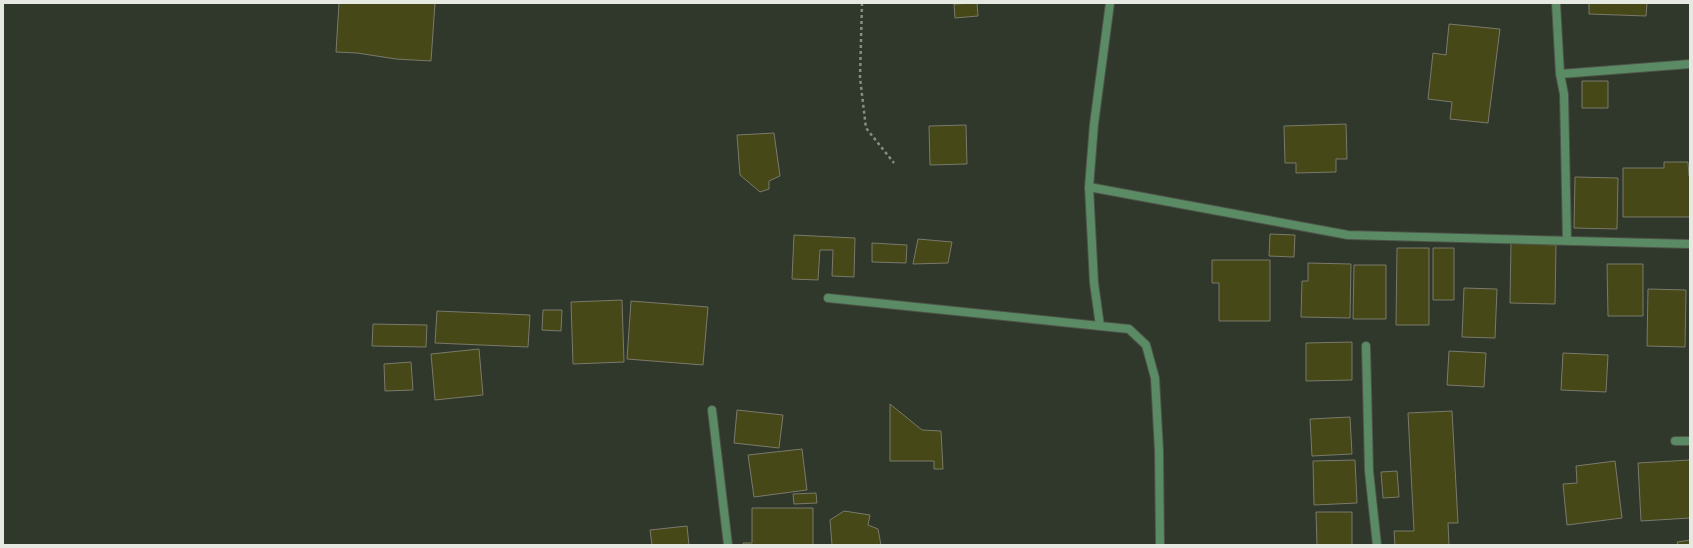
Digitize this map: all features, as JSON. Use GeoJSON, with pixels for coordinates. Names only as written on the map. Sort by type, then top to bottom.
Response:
{"type":"FeatureCollection","features":[{"type":"Feature","properties":{"kind":"street"},"geometry":{"type":"LineString","coordinates":[[1100,326],[1094,283],[1089,187],[1094,124],[1110,3]]}},
{"type":"Feature","properties":{"kind":"street"},"geometry":{"type":"LineString","coordinates":[[1556,3],[1560,74],[1564,94],[1567,240]]}},
{"type":"Feature","properties":{"kind":"street"},"geometry":{"type":"LineString","coordinates":[[1560,74],[1690,64]]}},
{"type":"Feature","properties":{"kind":"street"},"geometry":{"type":"LineString","coordinates":[[1089,187],[1348,235],[1690,244]]}},
{"type":"Feature","properties":{"kind":"street"},"geometry":{"type":"LineString","coordinates":[[828,298],[1129,329],[1146,345],[1155,378],[1159,452],[1160,545]]}},
{"type":"Feature","properties":{"kind":"street"},"geometry":{"type":"LineString","coordinates":[[1366,346],[1369,471],[1376,545]]}},
{"type":"Feature","properties":{"kind":"street"},"geometry":{"type":"LineString","coordinates":[[712,410],[728,545]]}},
{"type":"Feature","properties":{"kind":"street"},"geometry":{"type":"LineString","coordinates":[[1675,441],[1690,442]]}},
{"type":"Feature","properties":{"kind":"path"},"geometry":{"type":"LineString","coordinates":[[862,3],[860,78],[866,128],[894,163]]}},
{"type":"Feature","properties":{"kind":"building"},"geometry":{"type":"Polygon","coordinates":[[[339,3],[435,3],[431,61],[396,59],[357,53],[336,52],[339,3]]]}},
{"type":"Feature","properties":{"kind":"building"},"geometry":{"type":"Polygon","coordinates":[[[977,3],[978,16],[955,18],[954,4],[977,3]]]}},
{"type":"Feature","properties":{"kind":"building"},"geometry":{"type":"Polygon","coordinates":[[[1589,3],[1647,3],[1646,16],[1589,14],[1589,3]]]}},
{"type":"Feature","properties":{"kind":"building"},"geometry":{"type":"Polygon","coordinates":[[[1449,24],[1500,29],[1488,123],[1450,119],[1452,102],[1428,99],[1433,53],[1446,55],[1449,24]]]}},
{"type":"Feature","properties":{"kind":"building"},"geometry":{"type":"Polygon","coordinates":[[[1582,81],[1608,81],[1608,108],[1582,108],[1582,81]]]}},
{"type":"Feature","properties":{"kind":"building"},"geometry":{"type":"Polygon","coordinates":[[[1346,124],[1347,159],[1336,159],[1336,172],[1296,173],[1296,163],[1285,163],[1284,126],[1346,124]]]}},
{"type":"Feature","properties":{"kind":"building"},"geometry":{"type":"Polygon","coordinates":[[[966,125],[967,164],[930,165],[929,126],[966,125]]]}},
{"type":"Feature","properties":{"kind":"building"},"geometry":{"type":"Polygon","coordinates":[[[774,133],[780,176],[769,181],[769,189],[760,192],[740,175],[737,135],[774,133]]]}},
{"type":"Feature","properties":{"kind":"building"},"geometry":{"type":"Polygon","coordinates":[[[1664,162],[1688,162],[1690,176],[1690,217],[1623,217],[1623,168],[1664,168],[1664,162]]]}},
{"type":"Feature","properties":{"kind":"building"},"geometry":{"type":"Polygon","coordinates":[[[1575,177],[1618,178],[1617,229],[1574,228],[1575,177]]]}},
{"type":"Feature","properties":{"kind":"building"},"geometry":{"type":"Polygon","coordinates":[[[1270,234],[1295,235],[1294,257],[1269,256],[1270,234]]]}},
{"type":"Feature","properties":{"kind":"building"},"geometry":{"type":"Polygon","coordinates":[[[794,235],[855,238],[854,277],[832,276],[833,250],[820,250],[818,280],[792,279],[794,235]]]}},
{"type":"Feature","properties":{"kind":"building"},"geometry":{"type":"Polygon","coordinates":[[[918,239],[952,242],[948,263],[913,264],[918,239]]]}},
{"type":"Feature","properties":{"kind":"building"},"geometry":{"type":"Polygon","coordinates":[[[872,243],[907,245],[906,263],[872,262],[872,243]]]}},
{"type":"Feature","properties":{"kind":"building"},"geometry":{"type":"Polygon","coordinates":[[[1511,243],[1556,245],[1555,304],[1510,303],[1511,243]]]}},
{"type":"Feature","properties":{"kind":"building"},"geometry":{"type":"Polygon","coordinates":[[[1397,248],[1429,248],[1429,325],[1396,325],[1397,248]]]}},
{"type":"Feature","properties":{"kind":"building"},"geometry":{"type":"Polygon","coordinates":[[[1433,248],[1454,248],[1454,300],[1433,300],[1433,248]]]}},
{"type":"Feature","properties":{"kind":"building"},"geometry":{"type":"Polygon","coordinates":[[[1212,260],[1270,260],[1270,321],[1219,321],[1219,283],[1212,283],[1212,260]]]}},
{"type":"Feature","properties":{"kind":"building"},"geometry":{"type":"Polygon","coordinates":[[[1308,263],[1351,264],[1350,318],[1301,317],[1302,281],[1308,281],[1308,263]]]}},
{"type":"Feature","properties":{"kind":"building"},"geometry":{"type":"Polygon","coordinates":[[[1607,264],[1643,264],[1643,316],[1608,316],[1607,264]]]}},
{"type":"Feature","properties":{"kind":"building"},"geometry":{"type":"Polygon","coordinates":[[[1354,265],[1386,265],[1386,319],[1353,319],[1354,265]]]}},
{"type":"Feature","properties":{"kind":"building"},"geometry":{"type":"Polygon","coordinates":[[[1464,288],[1497,289],[1495,338],[1462,337],[1464,288]]]}},
{"type":"Feature","properties":{"kind":"building"},"geometry":{"type":"Polygon","coordinates":[[[1648,289],[1686,290],[1685,347],[1647,346],[1648,289]]]}},
{"type":"Feature","properties":{"kind":"building"},"geometry":{"type":"Polygon","coordinates":[[[622,300],[624,362],[573,364],[571,302],[622,300]]]}},
{"type":"Feature","properties":{"kind":"building"},"geometry":{"type":"Polygon","coordinates":[[[631,301],[708,307],[703,365],[627,359],[631,301]]]}},
{"type":"Feature","properties":{"kind":"building"},"geometry":{"type":"Polygon","coordinates":[[[543,310],[562,310],[561,331],[542,330],[543,310]]]}},
{"type":"Feature","properties":{"kind":"building"},"geometry":{"type":"Polygon","coordinates":[[[437,311],[530,315],[528,347],[435,343],[437,311]]]}},
{"type":"Feature","properties":{"kind":"building"},"geometry":{"type":"Polygon","coordinates":[[[373,324],[427,325],[426,347],[372,346],[373,324]]]}},
{"type":"Feature","properties":{"kind":"building"},"geometry":{"type":"Polygon","coordinates":[[[1352,342],[1352,380],[1306,381],[1306,343],[1352,342]]]}},
{"type":"Feature","properties":{"kind":"building"},"geometry":{"type":"Polygon","coordinates":[[[479,349],[483,395],[435,400],[431,354],[479,349]]]}},
{"type":"Feature","properties":{"kind":"building"},"geometry":{"type":"Polygon","coordinates":[[[1449,351],[1486,353],[1484,387],[1447,385],[1449,351]]]}},
{"type":"Feature","properties":{"kind":"building"},"geometry":{"type":"Polygon","coordinates":[[[1563,353],[1608,355],[1606,392],[1561,390],[1563,353]]]}},
{"type":"Feature","properties":{"kind":"building"},"geometry":{"type":"Polygon","coordinates":[[[411,362],[413,390],[385,391],[384,364],[411,362]]]}},
{"type":"Feature","properties":{"kind":"building"},"geometry":{"type":"Polygon","coordinates":[[[890,404],[922,430],[941,431],[943,469],[934,469],[934,461],[890,461],[890,404]]]}},
{"type":"Feature","properties":{"kind":"building"},"geometry":{"type":"Polygon","coordinates":[[[737,410],[783,415],[779,448],[734,443],[737,410]]]}},
{"type":"Feature","properties":{"kind":"building"},"geometry":{"type":"Polygon","coordinates":[[[1452,411],[1458,523],[1448,523],[1449,545],[1395,545],[1394,531],[1414,531],[1408,413],[1452,411]]]}},
{"type":"Feature","properties":{"kind":"building"},"geometry":{"type":"Polygon","coordinates":[[[1350,417],[1352,454],[1312,456],[1310,419],[1350,417]]]}},
{"type":"Feature","properties":{"kind":"building"},"geometry":{"type":"Polygon","coordinates":[[[802,449],[807,490],[754,497],[748,455],[802,449]]]}},
{"type":"Feature","properties":{"kind":"building"},"geometry":{"type":"Polygon","coordinates":[[[1355,460],[1357,503],[1314,505],[1313,461],[1355,460]]]}},
{"type":"Feature","properties":{"kind":"building"},"geometry":{"type":"Polygon","coordinates":[[[1690,460],[1690,518],[1641,521],[1638,463],[1690,460]]]}},
{"type":"Feature","properties":{"kind":"building"},"geometry":{"type":"Polygon","coordinates":[[[1615,461],[1622,518],[1567,525],[1563,484],[1577,483],[1576,466],[1615,461]]]}},
{"type":"Feature","properties":{"kind":"building"},"geometry":{"type":"Polygon","coordinates":[[[1397,471],[1399,497],[1383,498],[1381,472],[1397,471]]]}},
{"type":"Feature","properties":{"kind":"building"},"geometry":{"type":"Polygon","coordinates":[[[816,493],[817,503],[794,504],[793,494],[816,493]]]}},
{"type":"Feature","properties":{"kind":"building"},"geometry":{"type":"Polygon","coordinates":[[[752,508],[813,508],[813,545],[744,545],[743,543],[752,543],[752,508]]]}},
{"type":"Feature","properties":{"kind":"building"},"geometry":{"type":"Polygon","coordinates":[[[844,511],[870,515],[868,525],[878,529],[881,545],[832,545],[830,520],[844,511]]]}},
{"type":"Feature","properties":{"kind":"building"},"geometry":{"type":"Polygon","coordinates":[[[1316,512],[1352,512],[1352,545],[1317,545],[1316,512]]]}},
{"type":"Feature","properties":{"kind":"building"},"geometry":{"type":"Polygon","coordinates":[[[687,526],[689,545],[652,545],[650,530],[687,526]]]}},
{"type":"Feature","properties":{"kind":"building"},"geometry":{"type":"Polygon","coordinates":[[[1690,540],[1690,545],[1678,545],[1677,542],[1690,540]]]}}]}
